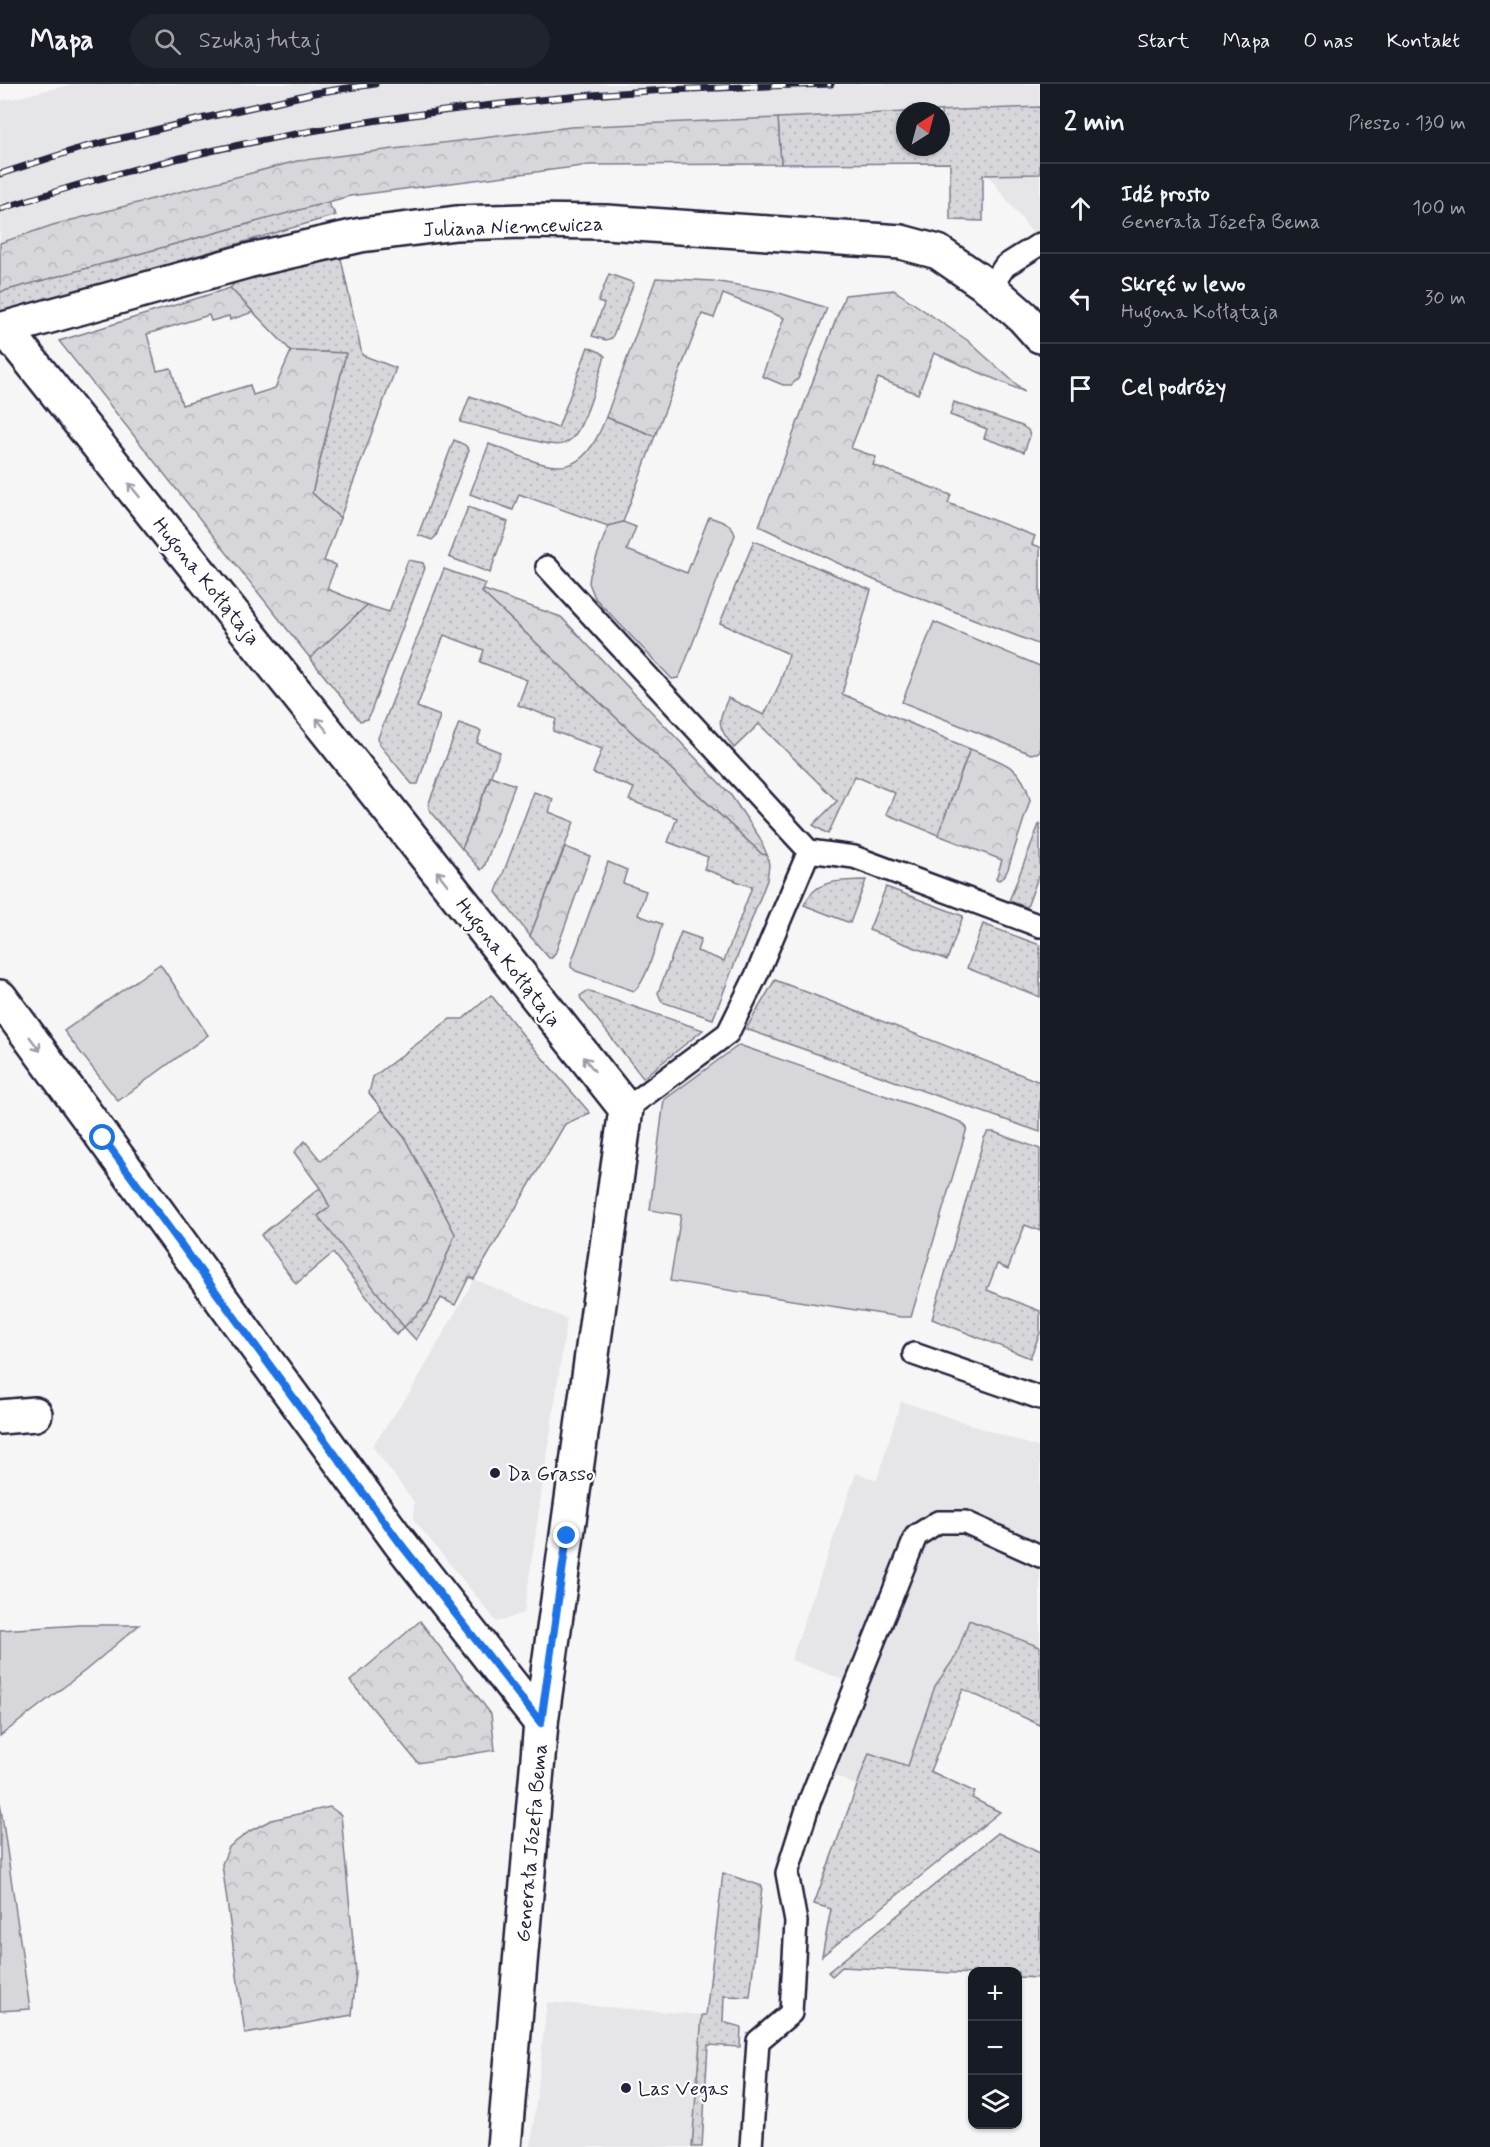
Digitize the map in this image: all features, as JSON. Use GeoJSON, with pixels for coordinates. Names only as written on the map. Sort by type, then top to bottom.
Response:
{"type":"FeatureCollection","features":[{"type":"Feature","properties":{"kind":"street","name":"Juliana Niemcewicza"},"geometry":{"type":"LineString","coordinates":[[3,330],[247,261],[361,235],[456,223],[523,221],[617,223],[901,242],[938,252],[990,288],[1023,317],[1040,336]]}},
{"type":"Feature","properties":{"kind":"street","name":"Hugona Kołłątaja"},"geometry":{"type":"LineString","coordinates":[[3,330],[349,759],[626,1109]]}},
{"type":"Feature","properties":{"kind":"street","name":"Generała Józefa Bema"},"geometry":{"type":"LineString","coordinates":[[0,997],[393,1534],[541,1723],[504,2147]]}},
{"type":"Feature","properties":{"kind":"street"},"geometry":{"type":"LineString","coordinates":[[541,1723],[626,1109]]}},
{"type":"Feature","properties":{"kind":"street"},"geometry":{"type":"LineString","coordinates":[[0,1417],[35,1414]]}},
{"type":"Feature","properties":{"kind":"lane"},"geometry":{"type":"LineString","coordinates":[[990,288],[1005,266],[1040,244]]}},
{"type":"Feature","properties":{"kind":"lane"},"geometry":{"type":"LineString","coordinates":[[547,567],[809,851],[854,857],[1040,927]]}},
{"type":"Feature","properties":{"kind":"lane"},"geometry":{"type":"LineString","coordinates":[[626,1109],[728,1033],[757,974],[809,851]]}},
{"type":"Feature","properties":{"kind":"lane"},"geometry":{"type":"LineString","coordinates":[[914,1354],[1040,1398]]}},
{"type":"Feature","properties":{"kind":"lane"},"geometry":{"type":"LineString","coordinates":[[751,2147],[758,2041],[792,2013],[795,1922],[787,1873],[810,1800],[916,1536],[938,1522],[965,1522],[1040,1556]]}},
{"type":"Feature","properties":{"kind":"shaded area"},"geometry":{"type":"Polygon","coordinates":[[[75,84],[1040,84],[1040,107],[950,111],[950,102],[896,102],[896,113],[571,127],[297,161],[53,225],[0,243],[0,101],[75,84]]]}},
{"type":"Feature","properties":{"kind":"shaded area"},"geometry":{"type":"Polygon","coordinates":[[[1040,161],[1040,243],[978,162],[1040,161]]]}},
{"type":"Feature","properties":{"kind":"shaded area"},"geometry":{"type":"Polygon","coordinates":[[[474,1279],[567,1319],[524,1613],[497,1622],[414,1520],[414,1502],[372,1446],[411,1391],[474,1279]]]}},
{"type":"Feature","properties":{"kind":"shaded area"},"geometry":{"type":"Polygon","coordinates":[[[901,1401],[1040,1448],[1040,1647],[992,1628],[963,1688],[914,1811],[822,1770],[857,1685],[791,1660],[856,1473],[877,1480],[901,1401]]]}},
{"type":"Feature","properties":{"kind":"shaded area"},"geometry":{"type":"Polygon","coordinates":[[[547,2002],[702,2015],[692,2147],[531,2147],[547,2002]]]}},
{"type":"Feature","properties":{"kind":"green space"},"geometry":{"type":"Polygon","coordinates":[[[1040,107],[1040,174],[983,175],[983,221],[950,220],[950,163],[781,164],[778,118],[896,112],[896,156],[950,156],[950,110],[1040,107]]]}},
{"type":"Feature","properties":{"kind":"green space"},"geometry":{"type":"Polygon","coordinates":[[[778,118],[781,164],[590,165],[350,196],[0,292],[0,243],[53,225],[297,161],[571,127],[778,118]]]}},
{"type":"Feature","properties":{"kind":"green space"},"geometry":{"type":"Polygon","coordinates":[[[327,202],[336,215],[18,308],[0,311],[0,292],[327,202]]]}},
{"type":"Feature","properties":{"kind":"green space"},"geometry":{"type":"Polygon","coordinates":[[[340,254],[362,355],[396,368],[340,518],[312,493],[346,353],[291,351],[230,288],[240,278],[340,254]]]}},
{"type":"Feature","properties":{"kind":"green space"},"geometry":{"type":"Polygon","coordinates":[[[609,274],[634,283],[612,338],[606,340],[592,336],[604,304],[598,302],[609,274]]]}},
{"type":"Feature","properties":{"kind":"green space"},"geometry":{"type":"Polygon","coordinates":[[[656,278],[713,281],[773,291],[827,308],[798,379],[791,385],[783,385],[762,376],[784,318],[723,294],[714,318],[702,314],[655,436],[606,417],[656,278]]]}},
{"type":"Feature","properties":{"kind":"green space"},"geometry":{"type":"Polygon","coordinates":[[[230,288],[253,312],[230,320],[229,316],[211,321],[209,315],[147,334],[157,371],[171,368],[182,405],[250,385],[253,395],[275,388],[291,351],[346,353],[312,493],[340,518],[324,561],[336,565],[327,589],[367,605],[310,658],[59,341],[230,288]]]}},
{"type":"Feature","properties":{"kind":"green space"},"geometry":{"type":"Polygon","coordinates":[[[894,290],[967,340],[1025,392],[934,353],[918,394],[878,378],[851,448],[876,457],[873,465],[951,495],[948,503],[1035,536],[1032,544],[1040,547],[1040,645],[874,580],[759,526],[845,295],[894,290]]]}},
{"type":"Feature","properties":{"kind":"green space"},"geometry":{"type":"Polygon","coordinates":[[[588,347],[605,356],[586,414],[575,434],[567,442],[559,445],[548,444],[460,422],[470,396],[558,428],[588,347]]]}},
{"type":"Feature","properties":{"kind":"green space"},"geometry":{"type":"Polygon","coordinates":[[[954,402],[1028,430],[1030,436],[1024,452],[984,438],[987,429],[950,415],[954,402]]]}},
{"type":"Feature","properties":{"kind":"green space"},"geometry":{"type":"Polygon","coordinates":[[[606,417],[655,436],[623,522],[608,526],[519,494],[513,510],[470,494],[489,444],[544,464],[559,466],[572,464],[584,455],[595,440],[606,417]]]}},
{"type":"Feature","properties":{"kind":"green space"},"geometry":{"type":"Polygon","coordinates":[[[454,440],[465,445],[469,450],[436,536],[432,540],[418,535],[454,440]]]}},
{"type":"Feature","properties":{"kind":"green space"},"geometry":{"type":"Polygon","coordinates":[[[468,507],[508,522],[490,573],[449,557],[468,507]]]}},
{"type":"Feature","properties":{"kind":"green space"},"geometry":{"type":"Polygon","coordinates":[[[709,517],[728,525],[735,535],[681,673],[678,678],[672,679],[595,598],[589,583],[590,575],[608,526],[623,522],[636,527],[627,550],[687,573],[709,517]]]}},
{"type":"Feature","properties":{"kind":"green space"},"geometry":{"type":"Polygon","coordinates":[[[754,541],[871,590],[842,694],[970,749],[938,835],[886,814],[895,793],[855,776],[828,834],[813,825],[837,801],[759,724],[734,748],[724,734],[720,724],[728,698],[764,715],[780,683],[789,654],[720,623],[754,541]]]}},
{"type":"Feature","properties":{"kind":"green space"},"geometry":{"type":"Polygon","coordinates":[[[408,560],[423,563],[425,568],[368,719],[360,721],[310,658],[367,605],[389,612],[408,560]]]}},
{"type":"Feature","properties":{"kind":"green space"},"geometry":{"type":"Polygon","coordinates":[[[444,569],[486,584],[482,592],[762,854],[767,855],[769,865],[767,880],[713,1019],[662,1002],[658,993],[681,932],[701,939],[697,951],[724,961],[752,887],[704,869],[708,857],[668,842],[677,818],[629,800],[634,788],[593,773],[602,749],[553,731],[556,719],[518,705],[527,680],[480,662],[484,650],[444,635],[417,707],[440,716],[418,784],[412,784],[380,745],[378,738],[444,569]]]}},
{"type":"Feature","properties":{"kind":"green space"},"geometry":{"type":"Polygon","coordinates":[[[484,590],[561,617],[730,794],[760,838],[767,855],[762,854],[482,592],[484,590]]]}},
{"type":"Feature","properties":{"kind":"green space"},"geometry":{"type":"Polygon","coordinates":[[[934,622],[1040,666],[1040,752],[1031,754],[902,702],[934,622]]]}},
{"type":"Feature","properties":{"kind":"green space"},"geometry":{"type":"Polygon","coordinates":[[[459,723],[481,731],[477,743],[500,752],[462,849],[429,809],[429,803],[459,723]]]}},
{"type":"Feature","properties":{"kind":"green space"},"geometry":{"type":"Polygon","coordinates":[[[970,749],[1000,761],[1016,771],[1022,779],[1030,800],[1008,869],[1004,877],[999,880],[996,879],[1002,860],[938,835],[970,749]]]}},
{"type":"Feature","properties":{"kind":"green space"},"geometry":{"type":"Polygon","coordinates":[[[491,776],[515,785],[481,870],[462,849],[491,776]]]}},
{"type":"Feature","properties":{"kind":"green space"},"geometry":{"type":"Polygon","coordinates":[[[534,792],[553,799],[549,812],[574,822],[530,936],[496,892],[534,792]]]}},
{"type":"Feature","properties":{"kind":"green space"},"geometry":{"type":"Polygon","coordinates":[[[1040,822],[1040,877],[1038,877],[1027,907],[1009,901],[1040,822]]]}},
{"type":"Feature","properties":{"kind":"green space"},"geometry":{"type":"Polygon","coordinates":[[[565,847],[590,856],[555,954],[549,958],[530,936],[565,847]]]}},
{"type":"Feature","properties":{"kind":"green space"},"geometry":{"type":"Polygon","coordinates":[[[608,862],[627,870],[623,883],[646,891],[638,915],[662,924],[647,970],[634,991],[576,971],[571,967],[608,862]]]}},
{"type":"Feature","properties":{"kind":"green space"},"geometry":{"type":"Polygon","coordinates":[[[866,880],[850,923],[804,905],[809,896],[822,885],[838,881],[866,880]]]}},
{"type":"Feature","properties":{"kind":"green space"},"geometry":{"type":"Polygon","coordinates":[[[886,887],[963,916],[947,960],[869,930],[886,887]]]}},
{"type":"Feature","properties":{"kind":"green space"},"geometry":{"type":"Polygon","coordinates":[[[983,924],[1040,945],[1040,997],[967,968],[983,924]]]}},
{"type":"Feature","properties":{"kind":"green space"},"geometry":{"type":"Polygon","coordinates":[[[160,964],[208,1035],[118,1101],[64,1031],[160,964]]]}},
{"type":"Feature","properties":{"kind":"green space"},"geometry":{"type":"Polygon","coordinates":[[[775,980],[1040,1082],[1040,1132],[746,1029],[775,980]]]}},
{"type":"Feature","properties":{"kind":"green space"},"geometry":{"type":"Polygon","coordinates":[[[587,991],[703,1030],[643,1078],[581,999],[580,996],[587,991]]]}},
{"type":"Feature","properties":{"kind":"green space"},"geometry":{"type":"Polygon","coordinates":[[[491,995],[590,1113],[565,1124],[474,1279],[469,1277],[455,1305],[441,1298],[416,1340],[404,1327],[396,1335],[333,1253],[296,1284],[261,1235],[320,1188],[330,1207],[319,1215],[404,1326],[428,1303],[455,1234],[404,1137],[369,1093],[373,1077],[450,1019],[463,1019],[491,995]]]}},
{"type":"Feature","properties":{"kind":"green space"},"geometry":{"type":"Polygon","coordinates":[[[739,1045],[961,1122],[967,1128],[911,1317],[670,1281],[681,1215],[650,1210],[664,1100],[739,1045]]]}},
{"type":"Feature","properties":{"kind":"green space"},"geometry":{"type":"Polygon","coordinates":[[[382,1110],[404,1137],[455,1234],[428,1303],[404,1327],[318,1216],[330,1207],[320,1188],[294,1152],[305,1141],[321,1161],[382,1110]]]}},
{"type":"Feature","properties":{"kind":"green space"},"geometry":{"type":"Polygon","coordinates":[[[988,1132],[994,1132],[1040,1149],[1040,1231],[1025,1225],[1008,1269],[997,1264],[987,1290],[1040,1311],[1040,1333],[1030,1358],[932,1319],[984,1138],[988,1132]]]}},
{"type":"Feature","properties":{"kind":"green space"},"geometry":{"type":"Polygon","coordinates":[[[969,1620],[1040,1647],[1040,1725],[963,1689],[930,1771],[975,1792],[972,1798],[1000,1812],[822,1956],[831,1909],[814,1904],[869,1753],[908,1766],[935,1686],[956,1656],[969,1620]]]}},
{"type":"Feature","properties":{"kind":"green space"},"geometry":{"type":"Polygon","coordinates":[[[420,1621],[491,1714],[495,1750],[418,1763],[350,1681],[420,1621]]]}},
{"type":"Feature","properties":{"kind":"green space"},"geometry":{"type":"Polygon","coordinates":[[[81,1625],[139,1625],[86,1670],[0,1736],[0,1630],[81,1625]]]}},
{"type":"Feature","properties":{"kind":"green space"},"geometry":{"type":"Polygon","coordinates":[[[0,1802],[30,2009],[0,2011],[0,1802]]]}},
{"type":"Feature","properties":{"kind":"green space"},"geometry":{"type":"Polygon","coordinates":[[[330,1807],[341,1815],[356,1973],[352,2015],[245,2034],[222,1864],[229,1847],[250,1831],[271,1820],[330,1807]]]}},
{"type":"Feature","properties":{"kind":"green space"},"geometry":{"type":"Polygon","coordinates":[[[998,1833],[1040,1853],[1040,1978],[1022,1977],[1022,1967],[968,1967],[968,1974],[842,1967],[832,1976],[828,1972],[998,1833]]]}},
{"type":"Feature","properties":{"kind":"green space"},"geometry":{"type":"Polygon","coordinates":[[[723,1873],[762,1886],[750,1997],[724,1996],[723,2022],[741,2027],[740,2047],[708,2045],[702,2147],[692,2147],[702,2015],[706,2015],[723,1873]]]}},
{"type":"Feature","properties":{"kind":"railway"},"geometry":{"type":"LineString","coordinates":[[0,174],[81,148],[196,120],[314,93],[375,84]]}},
{"type":"Feature","properties":{"kind":"railway"},"geometry":{"type":"LineString","coordinates":[[0,209],[95,180],[210,151],[384,119],[593,95],[831,84]]}},
{"type":"Feature","properties":{"kind":"place","name":"Da Grasso"},"geometry":{"type":"Point","coordinates":[495,1473]}},
{"type":"Feature","properties":{"kind":"place","name":"Las Vegas"},"geometry":{"type":"Point","coordinates":[626,2088]}},
{"type":"Feature","properties":{"kind":"route"},"geometry":{"type":"LineString","coordinates":[[103,1138],[400,1543],[541,1723],[567,1536]]}}]}
